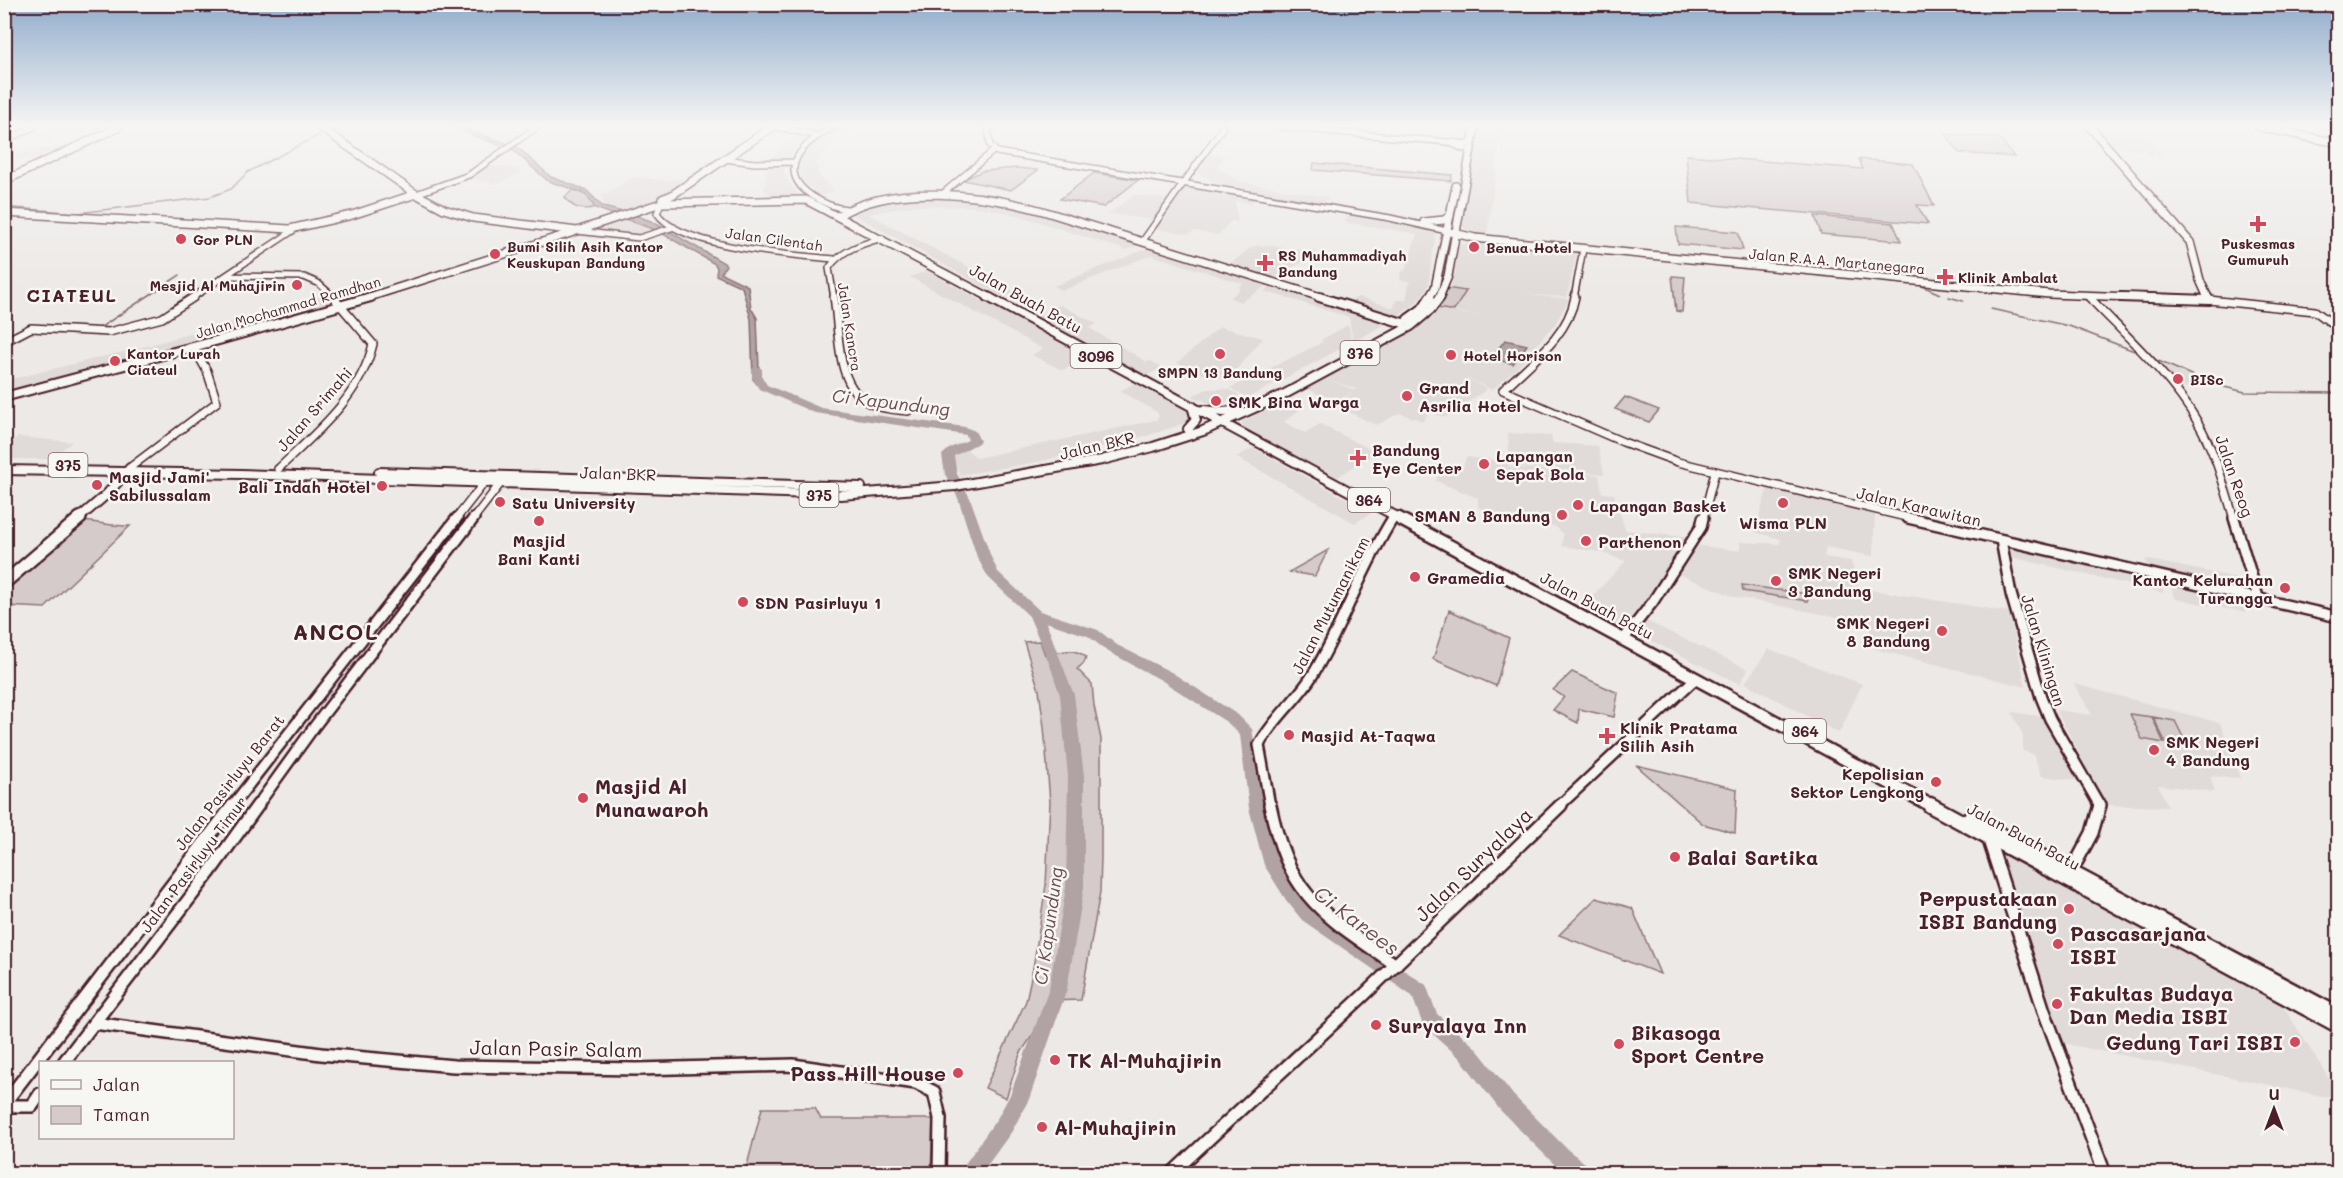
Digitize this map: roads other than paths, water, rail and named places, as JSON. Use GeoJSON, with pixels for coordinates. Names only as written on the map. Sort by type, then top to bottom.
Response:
{"type":"FeatureCollection","features":[{"type":"Feature","properties":{"kind":"main road"},"geometry":{"type":"LineString","coordinates":[[399,182],[444,209],[472,218],[577,231]]}},
{"type":"Feature","properties":{"kind":"main road","name":"Jalan Mochammad Ramdhan"},"geometry":{"type":"LineString","coordinates":[[4,397],[194,348],[340,306],[614,218],[672,195],[691,182]]}},
{"type":"Feature","properties":{"kind":"main road","name":"376"},"geometry":{"type":"LineString","coordinates":[[1305,379],[1402,323],[1422,309],[1431,298],[1445,266],[1452,234],[1450,216],[1458,182]]}},
{"type":"Feature","properties":{"kind":"main road","name":"376"},"geometry":{"type":"LineString","coordinates":[[1220,420],[1242,412],[1426,316],[1442,296],[1460,182]]}},
{"type":"Feature","properties":{"kind":"main road"},"geometry":{"type":"LineString","coordinates":[[2138,182],[2190,242],[2200,280],[2209,300]]}},
{"type":"Feature","properties":{"kind":"main road"},"geometry":{"type":"LineString","coordinates":[[4,213],[297,228],[352,215],[416,194]]}},
{"type":"Feature","properties":{"kind":"main road"},"geometry":{"type":"LineString","coordinates":[[672,195],[671,199],[679,201]]}},
{"type":"Feature","properties":{"kind":"main road"},"geometry":{"type":"LineString","coordinates":[[839,215],[847,209],[883,200],[940,195],[984,198],[1015,204],[1402,323]]}},
{"type":"Feature","properties":{"kind":"main road","name":"Jalan Buah Batu"},"geometry":{"type":"LineString","coordinates":[[796,199],[807,196],[1043,327],[1220,420],[1695,679],[1986,832],[2071,872],[2338,1015]]}},
{"type":"Feature","properties":{"kind":"main road","name":"Jalan Mochammad Ramdhan"},"geometry":{"type":"LineString","coordinates":[[633,211],[661,203],[679,201],[796,199]]}},
{"type":"Feature","properties":{"kind":"main road"},"geometry":{"type":"LineString","coordinates":[[1424,222],[1444,220],[1450,216]]}},
{"type":"Feature","properties":{"kind":"main road","name":"Jalan R.A.A. Martanegara"},"geometry":{"type":"LineString","coordinates":[[1452,234],[1583,249],[2089,297],[2098,294],[2209,300]]}},
{"type":"Feature","properties":{"kind":"main road","name":"Jalan R.A.A. Martanegara"},"geometry":{"type":"LineString","coordinates":[[1452,234],[1497,240]]}},
{"type":"Feature","properties":{"kind":"main road"},"geometry":{"type":"LineString","coordinates":[[1188,429],[1196,420],[1196,408],[1216,412],[1242,412],[1242,427],[1250,437]]}},
{"type":"Feature","properties":{"kind":"main road","name":"Jalan BKR"},"geometry":{"type":"LineString","coordinates":[[4,464],[811,495],[888,493],[1093,462],[1175,441],[1204,430],[1220,420]]}},
{"type":"Feature","properties":{"kind":"main road","name":"Jalan BKR"},"geometry":{"type":"LineString","coordinates":[[971,482],[1167,437],[1220,420]]}},
{"type":"Feature","properties":{"kind":"main road"},"geometry":{"type":"LineString","coordinates":[[1204,430],[1250,437]]}},
{"type":"Feature","properties":{"kind":"main road","name":"Jalan Buah Batu"},"geometry":{"type":"LineString","coordinates":[[1250,437],[1626,636],[1986,832],[2083,888],[2338,1025]]}},
{"type":"Feature","properties":{"kind":"main road"},"geometry":{"type":"LineString","coordinates":[[4,583],[107,494],[129,469]]}},
{"type":"Feature","properties":{"kind":"main road","name":"Jalan BKR"},"geometry":{"type":"LineString","coordinates":[[4,470],[278,469],[836,487],[943,486]]}},
{"type":"Feature","properties":{"kind":"street"},"geometry":{"type":"LineString","coordinates":[[416,194],[450,182]]}},
{"type":"Feature","properties":{"kind":"street"},"geometry":{"type":"LineString","coordinates":[[798,182],[807,196],[834,208],[847,209]]}},
{"type":"Feature","properties":{"kind":"street"},"geometry":{"type":"LineString","coordinates":[[940,195],[956,182]]}},
{"type":"Feature","properties":{"kind":"street"},"geometry":{"type":"LineString","coordinates":[[1172,182],[1424,222],[1452,234]]}},
{"type":"Feature","properties":{"kind":"street"},"geometry":{"type":"LineString","coordinates":[[1142,242],[1184,184]]}},
{"type":"Feature","properties":{"kind":"street"},"geometry":{"type":"LineString","coordinates":[[661,203],[657,213],[658,218],[672,227]]}},
{"type":"Feature","properties":{"kind":"street"},"geometry":{"type":"LineString","coordinates":[[1410,221],[1452,234]]}},
{"type":"Feature","properties":{"kind":"street"},"geometry":{"type":"LineString","coordinates":[[577,231],[632,238],[672,227]]}},
{"type":"Feature","properties":{"kind":"street","name":"Jalan Cilentah"},"geometry":{"type":"LineString","coordinates":[[672,227],[730,247],[834,260]]}},
{"type":"Feature","properties":{"kind":"street"},"geometry":{"type":"LineString","coordinates":[[23,332],[106,335],[165,319],[297,228]]}},
{"type":"Feature","properties":{"kind":"street","name":"Jalan Kancra"},"geometry":{"type":"LineString","coordinates":[[882,238],[850,250],[834,260],[829,268],[839,326],[841,362],[847,382],[863,399],[884,408],[908,411]]}},
{"type":"Feature","properties":{"kind":"street","name":"Jalan Karawitan"},"geometry":{"type":"LineString","coordinates":[[1583,249],[1573,306],[1558,336],[1503,390],[1623,442],[1678,462],[2001,540],[2259,597],[2338,617]]}},
{"type":"Feature","properties":{"kind":"street"},"geometry":{"type":"LineString","coordinates":[[227,276],[311,279],[322,286],[340,306]]}},
{"type":"Feature","properties":{"kind":"street","name":"Jalan Reog"},"geometry":{"type":"LineString","coordinates":[[2089,297],[2173,387],[2197,420],[2214,453],[2259,597]]}},
{"type":"Feature","properties":{"kind":"street"},"geometry":{"type":"LineString","coordinates":[[2209,300],[2315,311],[2338,328]]}},
{"type":"Feature","properties":{"kind":"street","name":"Jalan Srimahi"},"geometry":{"type":"LineString","coordinates":[[278,469],[306,442],[360,380],[370,358],[373,344],[361,326],[340,306]]}},
{"type":"Feature","properties":{"kind":"street"},"geometry":{"type":"LineString","coordinates":[[4,342],[31,328],[110,332],[165,319]]}},
{"type":"Feature","properties":{"kind":"street"},"geometry":{"type":"LineString","coordinates":[[129,469],[217,402],[207,371],[194,348]]}},
{"type":"Feature","properties":{"kind":"street"},"geometry":{"type":"LineString","coordinates":[[1626,636],[1652,603],[1701,527],[1715,472]]}},
{"type":"Feature","properties":{"kind":"street","name":"Jalan Pasirluyu Barat"},"geometry":{"type":"LineString","coordinates":[[4,1105],[279,744],[484,483]]}},
{"type":"Feature","properties":{"kind":"street","name":"Jalan Pasirluyu Timur"},"geometry":{"type":"LineString","coordinates":[[65,1061],[209,873],[314,727],[500,484]]}},
{"type":"Feature","properties":{"kind":"street","name":"Jalan Mutumanikam"},"geometry":{"type":"LineString","coordinates":[[1394,516],[1359,579],[1313,676],[1259,746],[1272,815],[1281,848],[1297,882],[1335,922],[1394,967]]}},
{"type":"Feature","properties":{"kind":"street","name":"Jalan Kliningan"},"geometry":{"type":"LineString","coordinates":[[2001,540],[2012,594],[2041,697],[2050,718],[2100,805],[2092,833],[2071,872]]}},
{"type":"Feature","properties":{"kind":"street","name":"Jalan Suryalaya"},"geometry":{"type":"LineString","coordinates":[[1171,1173],[1394,967],[1611,756],[1695,679]]}},
{"type":"Feature","properties":{"kind":"street"},"geometry":{"type":"LineString","coordinates":[[1986,832],[2044,1011],[2105,1173]]}},
{"type":"Feature","properties":{"kind":"street"},"geometry":{"type":"LineString","coordinates":[[2071,872],[2083,888]]}},
{"type":"Feature","properties":{"kind":"street","name":"Jalan Pasir Salam"},"geometry":{"type":"LineString","coordinates":[[94,1023],[321,1054],[454,1066],[637,1069],[793,1065],[916,1083],[934,1092],[940,1118],[939,1173]]}},
{"type":"Feature","properties":{"kind":"street"},"geometry":{"type":"LineString","coordinates":[[4,1105],[32,1106],[39,1096]]}},
{"type":"Feature","properties":{"kind":"waterway"},"geometry":{"type":"LineString","coordinates":[[4,207],[78,213],[210,197],[231,189],[238,182]]}},
{"type":"Feature","properties":{"kind":"waterway"},"geometry":{"type":"LineString","coordinates":[[98,329],[180,275]]}},
{"type":"Feature","properties":{"kind":"waterway"},"geometry":{"type":"LineString","coordinates":[[1920,285],[1940,294]]}},
{"type":"Feature","properties":{"kind":"waterway"},"geometry":{"type":"LineString","coordinates":[[1949,297],[1963,301]]}},
{"type":"Feature","properties":{"kind":"waterway"},"geometry":{"type":"LineString","coordinates":[[1991,309],[2069,326],[2137,352]]}},
{"type":"Feature","properties":{"kind":"waterway"},"geometry":{"type":"LineString","coordinates":[[2156,360],[2212,384],[2245,392],[2338,393]]}},
{"type":"Feature","properties":{"kind":"waterway","name":"Ci Kapundung"},"geometry":{"type":"LineString","coordinates":[[757,369],[757,377],[763,387],[819,411],[965,430],[971,433],[974,441],[948,455],[951,474],[964,498],[984,557],[993,574],[1035,614]]}},
{"type":"Feature","properties":{"kind":"waterway","name":"Ci Kapundung"},"geometry":{"type":"LineString","coordinates":[[968,1174],[1005,1124],[1019,1099],[1058,989],[1075,887],[1076,776],[1067,695],[1035,614]]}},
{"type":"Feature","properties":{"kind":"waterway","name":"Ci Karees"},"geometry":{"type":"LineString","coordinates":[[1035,614],[1093,633],[1112,648],[1166,676],[1233,719],[1247,733],[1257,808],[1273,865],[1292,895],[1308,915],[1419,991],[1430,1019],[1468,1053],[1507,1103],[1561,1157],[1583,1174]]}},
{"type":"Feature","properties":{"kind":"place","name":"Puskesmas Gumuruh"},"geometry":{"type":"Point","coordinates":[2258,224]}},
{"type":"Feature","properties":{"kind":"place","name":"Gor PLN"},"geometry":{"type":"Point","coordinates":[181,239]}},
{"type":"Feature","properties":{"kind":"place","name":"Benua Hotel"},"geometry":{"type":"Point","coordinates":[1474,247]}},
{"type":"Feature","properties":{"kind":"place","name":"Bumi Silih Asih Kantor Keuskupan Bandung"},"geometry":{"type":"Point","coordinates":[495,254]}},
{"type":"Feature","properties":{"kind":"place","name":"RS Muhammadiyah Bandung"},"geometry":{"type":"Point","coordinates":[1265,263]}},
{"type":"Feature","properties":{"kind":"place","name":"Klinik Ambalat"},"geometry":{"type":"Point","coordinates":[1945,277]}},
{"type":"Feature","properties":{"kind":"place","name":"Mesjid Al Muhajirin"},"geometry":{"type":"Point","coordinates":[297,285]}},
{"type":"Feature","properties":{"kind":"place","name":"SMPN 13 Bandung"},"geometry":{"type":"Point","coordinates":[1220,354]}},
{"type":"Feature","properties":{"kind":"place","name":"Hotel Horison"},"geometry":{"type":"Point","coordinates":[1451,355]}},
{"type":"Feature","properties":{"kind":"place","name":"Kantor Lurah Ciateul"},"geometry":{"type":"Point","coordinates":[115,361]}},
{"type":"Feature","properties":{"kind":"place","name":"BISc"},"geometry":{"type":"Point","coordinates":[2178,379]}},
{"type":"Feature","properties":{"kind":"place","name":"Grand Asrilia Hotel"},"geometry":{"type":"Point","coordinates":[1407,396]}},
{"type":"Feature","properties":{"kind":"place","name":"SMK Bina Warga"},"geometry":{"type":"Point","coordinates":[1216,401]}},
{"type":"Feature","properties":{"kind":"place","name":"Bandung Eye Center"},"geometry":{"type":"Point","coordinates":[1358,458]}},
{"type":"Feature","properties":{"kind":"place","name":"Lapangan Sepak Bola"},"geometry":{"type":"Point","coordinates":[1484,464]}},
{"type":"Feature","properties":{"kind":"place","name":"Masjid Jami' Sabilussalam"},"geometry":{"type":"Point","coordinates":[97,485]}},
{"type":"Feature","properties":{"kind":"place","name":"Bali Indah Hotel"},"geometry":{"type":"Point","coordinates":[382,486]}},
{"type":"Feature","properties":{"kind":"place","name":"Satu University"},"geometry":{"type":"Point","coordinates":[500,502]}},
{"type":"Feature","properties":{"kind":"place","name":"Wisma PLN"},"geometry":{"type":"Point","coordinates":[1783,503]}},
{"type":"Feature","properties":{"kind":"place","name":"Lapangan Basket"},"geometry":{"type":"Point","coordinates":[1578,505]}},
{"type":"Feature","properties":{"kind":"place","name":"SMAN 8 Bandung"},"geometry":{"type":"Point","coordinates":[1562,515]}},
{"type":"Feature","properties":{"kind":"place","name":"Masjid Bani Kanti"},"geometry":{"type":"Point","coordinates":[539,521]}},
{"type":"Feature","properties":{"kind":"place","name":"Parthenon"},"geometry":{"type":"Point","coordinates":[1586,541]}},
{"type":"Feature","properties":{"kind":"place","name":"Gramedia"},"geometry":{"type":"Point","coordinates":[1415,577]}},
{"type":"Feature","properties":{"kind":"place","name":"SMK Negeri 3 Bandung"},"geometry":{"type":"Point","coordinates":[1776,581]}},
{"type":"Feature","properties":{"kind":"place","name":"Kantor Kelurahan Turangga"},"geometry":{"type":"Point","coordinates":[2285,588]}},
{"type":"Feature","properties":{"kind":"place","name":"SDN Pasirluyu 1"},"geometry":{"type":"Point","coordinates":[743,602]}},
{"type":"Feature","properties":{"kind":"place","name":"SMK Negeri 8 Bandung"},"geometry":{"type":"Point","coordinates":[1942,631]}},
{"type":"Feature","properties":{"kind":"place","name":"Masjid At-Taqwa"},"geometry":{"type":"Point","coordinates":[1289,735]}},
{"type":"Feature","properties":{"kind":"place","name":"Klinik Pratama Silih Asih"},"geometry":{"type":"Point","coordinates":[1607,736]}},
{"type":"Feature","properties":{"kind":"place","name":"SMK Negeri 4 Bandung"},"geometry":{"type":"Point","coordinates":[2154,750]}},
{"type":"Feature","properties":{"kind":"place","name":"Kepolisian Sektor Lengkong"},"geometry":{"type":"Point","coordinates":[1936,782]}},
{"type":"Feature","properties":{"kind":"place","name":"Masjid Al Munawaroh"},"geometry":{"type":"Point","coordinates":[583,798]}},
{"type":"Feature","properties":{"kind":"place","name":"Balai Sartika"},"geometry":{"type":"Point","coordinates":[1675,857]}},
{"type":"Feature","properties":{"kind":"place","name":"Perpustakaan ISBI Bandung"},"geometry":{"type":"Point","coordinates":[2069,909]}},
{"type":"Feature","properties":{"kind":"place","name":"Pascasarjana ISBI"},"geometry":{"type":"Point","coordinates":[2058,944]}},
{"type":"Feature","properties":{"kind":"place","name":"Fakultas Budaya Dan Media ISBI"},"geometry":{"type":"Point","coordinates":[2057,1004]}},
{"type":"Feature","properties":{"kind":"place","name":"Suryalaya Inn"},"geometry":{"type":"Point","coordinates":[1376,1025]}},
{"type":"Feature","properties":{"kind":"place","name":"Gedung Tari ISBI"},"geometry":{"type":"Point","coordinates":[2295,1042]}},
{"type":"Feature","properties":{"kind":"place","name":"Bikasoga Sport Centre"},"geometry":{"type":"Point","coordinates":[1619,1044]}},
{"type":"Feature","properties":{"kind":"place","name":"TK Al-Muhajirin"},"geometry":{"type":"Point","coordinates":[1055,1060]}},
{"type":"Feature","properties":{"kind":"place","name":"Pass Hill House"},"geometry":{"type":"Point","coordinates":[958,1073]}},
{"type":"Feature","properties":{"kind":"place","name":"Al-Muhajirin"},"geometry":{"type":"Point","coordinates":[1042,1127]}},
{"type":"Feature","properties":{"kind":"district","name":"CIATEUL"},"geometry":{"type":"Point","coordinates":[72,295]}},
{"type":"Feature","properties":{"kind":"district","name":"ANCOL"},"geometry":{"type":"Point","coordinates":[336,631]}}]}
